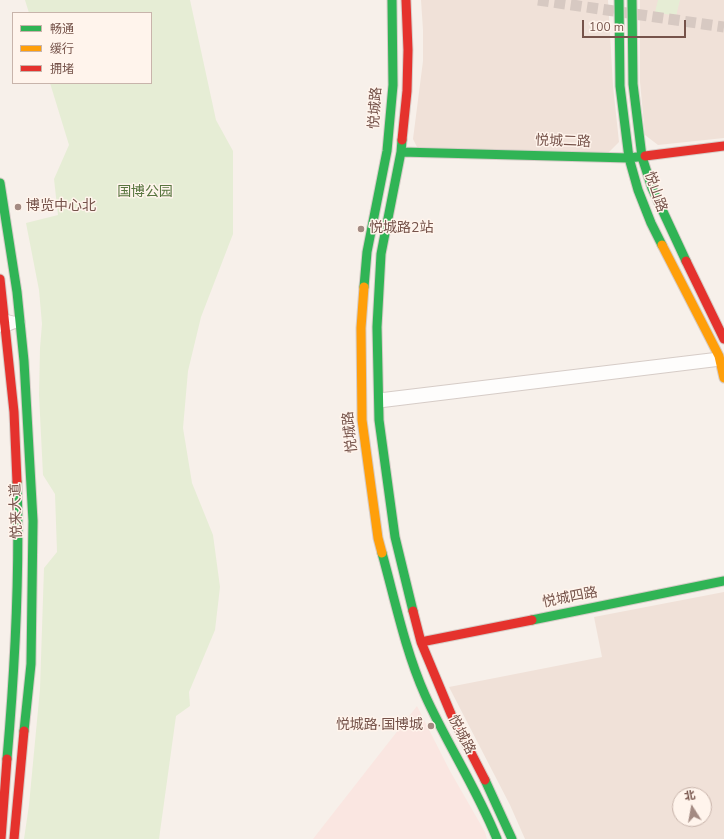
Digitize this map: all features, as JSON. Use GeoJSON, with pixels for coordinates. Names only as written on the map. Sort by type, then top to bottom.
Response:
{"type":"FeatureCollection","features":[{"type":"Feature","properties":{"kind":"main road","name":"悦城路"},"geometry":{"type":"LineString","coordinates":[[392,0],[393,85],[387,151],[367,252],[361,328],[362,420],[378,538],[407,645],[425,694],[487,814],[498,839]]}},
{"type":"Feature","properties":{"kind":"main road","name":"悦城路"},"geometry":{"type":"LineString","coordinates":[[406,0],[408,71],[401,152],[381,254],[377,327],[379,420],[395,537],[422,642],[451,714],[499,809],[512,839]]}},
{"type":"Feature","properties":{"kind":"main road","name":"悦山路"},"geometry":{"type":"LineString","coordinates":[[619,0],[620,86],[629,158],[638,190],[651,223],[720,359],[724,378]]}},
{"type":"Feature","properties":{"kind":"main road","name":"悦山路"},"geometry":{"type":"LineString","coordinates":[[632,0],[633,84],[642,157],[652,188],[665,217],[724,339]]}},
{"type":"Feature","properties":{"kind":"main road","name":"悦城二路"},"geometry":{"type":"LineString","coordinates":[[401,152],[629,158],[724,146]]}},
{"type":"Feature","properties":{"kind":"main road","name":"悦来大道"},"geometry":{"type":"LineString","coordinates":[[0,183],[21,322],[33,521],[31,664],[14,839]]}},
{"type":"Feature","properties":{"kind":"main road","name":"悦来大道"},"geometry":{"type":"LineString","coordinates":[[0,279],[3,318],[2,329],[14,412],[18,519],[15,666],[1,839]]}},
{"type":"Feature","properties":{"kind":"main road","name":"悦城四路"},"geometry":{"type":"LineString","coordinates":[[422,642],[724,581]]}},
{"type":"Feature","properties":{"kind":"street"},"geometry":{"type":"LineString","coordinates":[[3,318],[21,322]]}},
{"type":"Feature","properties":{"kind":"street"},"geometry":{"type":"LineString","coordinates":[[2,329],[21,322]]}},
{"type":"Feature","properties":{"kind":"street"},"geometry":{"type":"LineString","coordinates":[[379,400],[720,359]]}},
{"type":"Feature","properties":{"kind":"shaded area"},"geometry":{"type":"Polygon","coordinates":[[[421,0],[608,0],[613,86],[619,142],[607,154],[417,147],[413,139],[423,61],[421,0]]]}},
{"type":"Feature","properties":{"kind":"shaded area"},"geometry":{"type":"Polygon","coordinates":[[[640,0],[724,0],[724,138],[658,145],[645,135],[640,82],[640,0]]]}},
{"type":"Feature","properties":{"kind":"shaded area"},"geometry":{"type":"Polygon","coordinates":[[[724,592],[724,839],[525,839],[510,805],[449,687],[602,657],[594,617],[724,592]]]}},
{"type":"Feature","properties":{"kind":"shaded area"},"geometry":{"type":"Polygon","coordinates":[[[417,706],[450,771],[485,832],[487,839],[313,839],[417,706]]]}},
{"type":"Feature","properties":{"kind":"green space","name":"国博公园"},"geometry":{"type":"Polygon","coordinates":[[[25,0],[190,0],[216,120],[233,151],[233,234],[201,317],[188,371],[183,428],[192,483],[213,535],[220,587],[215,630],[189,692],[190,706],[176,716],[159,839],[24,839],[29,805],[40,689],[44,568],[57,552],[55,494],[43,475],[39,395],[42,324],[39,290],[26,223],[58,215],[54,179],[69,145],[50,84],[152,84],[152,12],[29,12],[25,0]]]}},
{"type":"Feature","properties":{"kind":"green space"},"geometry":{"type":"Polygon","coordinates":[[[658,0],[680,0],[676,16],[655,12],[658,0]]]}},
{"type":"Feature","properties":{"kind":"tunnel"},"geometry":{"type":"LineString","coordinates":[[538,0],[724,27]]}},
{"type":"Feature","properties":{"kind":"traffic: fast"},"geometry":{"type":"LineString","coordinates":[[364,287],[367,252],[387,151],[393,85],[392,0]]}},
{"type":"Feature","properties":{"kind":"traffic: fast"},"geometry":{"type":"LineString","coordinates":[[619,0],[620,86],[629,158],[638,190],[651,223],[662,245]]}},
{"type":"Feature","properties":{"kind":"traffic: fast"},"geometry":{"type":"LineString","coordinates":[[632,0],[633,84],[642,157],[652,188],[686,261]]}},
{"type":"Feature","properties":{"kind":"traffic: fast"},"geometry":{"type":"LineString","coordinates":[[402,140],[381,254],[377,327],[379,420],[395,537],[413,611]]}},
{"type":"Feature","properties":{"kind":"traffic: fast"},"geometry":{"type":"LineString","coordinates":[[401,152],[629,158],[645,156]]}},
{"type":"Feature","properties":{"kind":"traffic: fast"},"geometry":{"type":"LineString","coordinates":[[0,183],[17,292],[24,361],[33,521],[31,664],[24,731]]}},
{"type":"Feature","properties":{"kind":"traffic: fast"},"geometry":{"type":"LineString","coordinates":[[7,759],[16,620],[18,551],[17,482]]}},
{"type":"Feature","properties":{"kind":"traffic: fast"},"geometry":{"type":"LineString","coordinates":[[382,553],[406,643],[418,678],[425,695],[480,802],[497,839]]}},
{"type":"Feature","properties":{"kind":"traffic: fast"},"geometry":{"type":"LineString","coordinates":[[532,620],[724,581]]}},
{"type":"Feature","properties":{"kind":"traffic: fast"},"geometry":{"type":"LineString","coordinates":[[485,780],[512,839]]}},
{"type":"Feature","properties":{"kind":"traffic: slow"},"geometry":{"type":"LineString","coordinates":[[662,245],[719,356],[724,378]]}},
{"type":"Feature","properties":{"kind":"traffic: slow"},"geometry":{"type":"LineString","coordinates":[[364,287],[361,328],[362,420],[378,538],[382,553]]}},
{"type":"Feature","properties":{"kind":"traffic: jam"},"geometry":{"type":"LineString","coordinates":[[402,140],[407,91],[408,50],[406,0]]}},
{"type":"Feature","properties":{"kind":"traffic: jam"},"geometry":{"type":"LineString","coordinates":[[645,156],[724,146]]}},
{"type":"Feature","properties":{"kind":"traffic: jam"},"geometry":{"type":"LineString","coordinates":[[686,261],[724,339]]}},
{"type":"Feature","properties":{"kind":"traffic: jam"},"geometry":{"type":"LineString","coordinates":[[0,279],[14,412],[17,482]]}},
{"type":"Feature","properties":{"kind":"traffic: jam"},"geometry":{"type":"LineString","coordinates":[[413,611],[421,642],[451,714],[485,780]]}},
{"type":"Feature","properties":{"kind":"traffic: jam"},"geometry":{"type":"LineString","coordinates":[[421,642],[532,620]]}},
{"type":"Feature","properties":{"kind":"traffic: jam"},"geometry":{"type":"LineString","coordinates":[[14,839],[24,731]]}},
{"type":"Feature","properties":{"kind":"traffic: jam"},"geometry":{"type":"LineString","coordinates":[[1,839],[7,759]]}},
{"type":"Feature","properties":{"kind":"place","name":"博览中心北"},"geometry":{"type":"Point","coordinates":[18,207]}},
{"type":"Feature","properties":{"kind":"place","name":"悦城路2站"},"geometry":{"type":"Point","coordinates":[361,229]}},
{"type":"Feature","properties":{"kind":"place","name":"悦城路·国博城"},"geometry":{"type":"Point","coordinates":[431,726]}}]}
